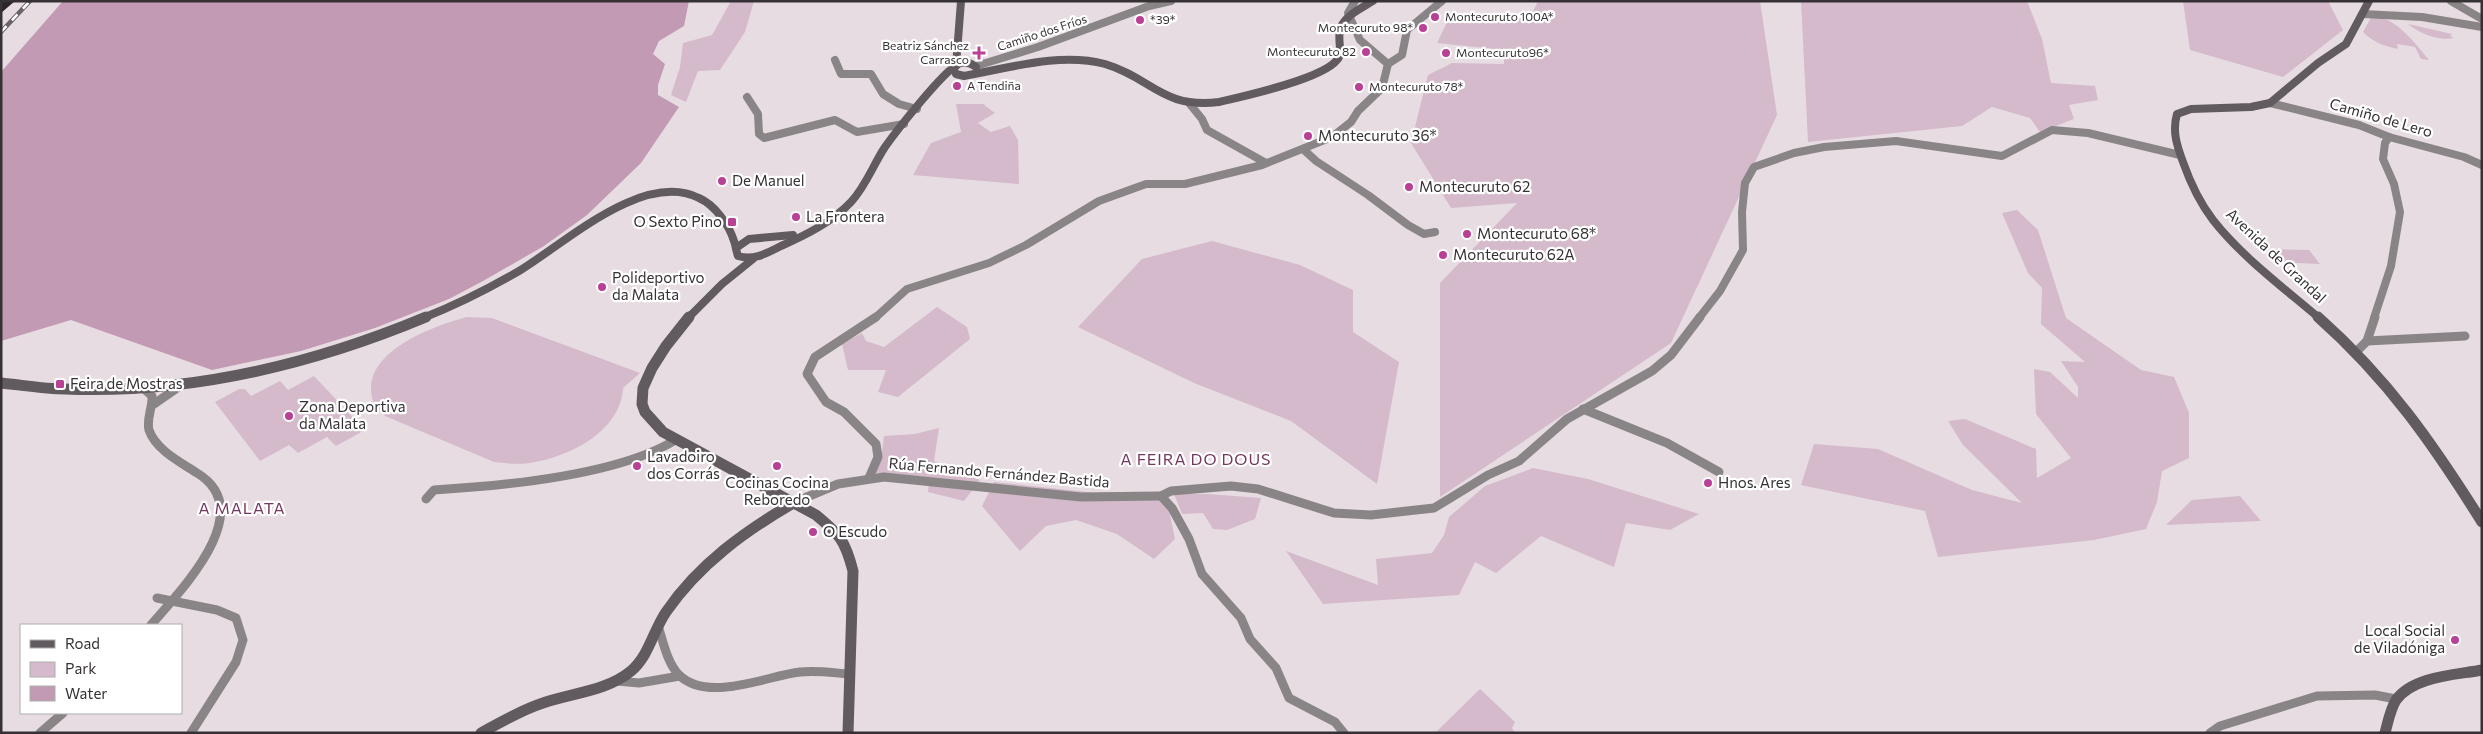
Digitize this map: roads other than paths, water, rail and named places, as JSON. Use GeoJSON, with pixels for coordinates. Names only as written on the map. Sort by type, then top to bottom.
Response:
{"type":"FeatureCollection","features":[{"type":"Feature","properties":{"kind":"highway"},"geometry":{"type":"LineString","coordinates":[[1,10],[10,1]]}},
{"type":"Feature","properties":{"kind":"main road"},"geometry":{"type":"LineString","coordinates":[[961,1],[956,74],[967,75],[1002,68],[1064,61],[1098,63],[1115,68],[1164,94],[1189,103],[1215,102],[1322,72],[1338,60],[1340,55],[1336,36],[1338,28],[1373,1]]}},
{"type":"Feature","properties":{"kind":"main road"},"geometry":{"type":"LineString","coordinates":[[2270,103],[2318,63],[2346,44],[2364,14],[2369,1]]}},
{"type":"Feature","properties":{"kind":"main road"},"geometry":{"type":"LineString","coordinates":[[936,87],[976,71],[974,65],[958,53]]}},
{"type":"Feature","properties":{"kind":"main road"},"geometry":{"type":"LineString","coordinates":[[993,60],[992,66],[1002,68]]}},
{"type":"Feature","properties":{"kind":"main road"},"geometry":{"type":"LineString","coordinates":[[848,733],[853,571],[846,545],[835,531],[816,515],[795,502],[663,432],[642,405],[642,394],[664,347],[729,275],[754,258],[837,215],[858,195],[885,147],[936,87],[955,68],[974,65],[1002,68]]}},
{"type":"Feature","properties":{"kind":"main road","name":"Avenida de Grandal"},"geometry":{"type":"LineString","coordinates":[[2270,103],[2251,107],[2199,108],[2181,111],[2175,117],[2174,121],[2180,155],[2205,208],[2223,230],[2356,352],[2402,404],[2482,522]]}},
{"type":"Feature","properties":{"kind":"main road"},"geometry":{"type":"LineString","coordinates":[[1,383],[52,390],[143,388],[183,384],[290,364],[406,326],[497,283],[538,260],[622,204],[645,195],[679,191],[696,195],[714,206],[725,224],[737,252],[744,258],[754,258]]}},
{"type":"Feature","properties":{"kind":"main road"},"geometry":{"type":"LineString","coordinates":[[725,224],[737,232],[758,239],[768,245],[765,253]]}},
{"type":"Feature","properties":{"kind":"main road"},"geometry":{"type":"LineString","coordinates":[[729,275],[742,242],[791,236],[811,230]]}},
{"type":"Feature","properties":{"kind":"main road"},"geometry":{"type":"LineString","coordinates":[[481,733],[541,703],[617,681],[633,669],[645,654],[658,626],[683,588],[727,544],[752,526],[795,502]]}},
{"type":"Feature","properties":{"kind":"main road"},"geometry":{"type":"LineString","coordinates":[[2385,733],[2396,699],[2409,688],[2423,683],[2482,670]]}},
{"type":"Feature","properties":{"kind":"street","name":"Camiño dos Fríos"},"geometry":{"type":"LineString","coordinates":[[974,65],[1099,26],[1149,6],[1171,1]]}},
{"type":"Feature","properties":{"kind":"street"},"geometry":{"type":"LineString","coordinates":[[1355,1],[1348,13],[1360,40],[1388,64]]}},
{"type":"Feature","properties":{"kind":"street"},"geometry":{"type":"LineString","coordinates":[[869,478],[878,457],[876,444],[844,412],[826,402],[808,374],[809,366],[815,356],[858,326],[871,322],[907,289],[989,263],[1026,245],[1099,201],[1146,184],[1185,184],[1266,163],[1332,136],[1352,122],[1358,111],[1382,88],[1388,64],[1402,55],[1407,30],[1442,1]]}},
{"type":"Feature","properties":{"kind":"street"},"geometry":{"type":"LineString","coordinates":[[2451,1],[2482,19]]}},
{"type":"Feature","properties":{"kind":"street"},"geometry":{"type":"LineString","coordinates":[[2364,14],[2422,17],[2482,27]]}},
{"type":"Feature","properties":{"kind":"street"},"geometry":{"type":"LineString","coordinates":[[835,60],[841,74],[871,74],[876,86],[891,100],[917,109]]}},
{"type":"Feature","properties":{"kind":"street"},"geometry":{"type":"LineString","coordinates":[[747,97],[758,114],[759,134],[764,138],[835,120],[857,132],[904,124]]}},
{"type":"Feature","properties":{"kind":"street"},"geometry":{"type":"LineString","coordinates":[[1189,103],[1202,119],[1207,130],[1266,163]]}},
{"type":"Feature","properties":{"kind":"street","name":"Camiño de Lero"},"geometry":{"type":"LineString","coordinates":[[2270,103],[2359,125],[2390,137],[2449,153],[2482,165]]}},
{"type":"Feature","properties":{"kind":"street","name":"Rúa Fernando Fernández Bastida"},"geometry":{"type":"LineString","coordinates":[[795,502],[834,484],[884,477],[1081,497],[1161,496],[1171,491],[1232,486],[1258,489],[1334,513],[1371,515],[1434,508],[1488,475],[1519,461],[1536,449],[1550,433],[1583,410],[1652,371],[1665,360],[1720,291],[1743,250],[1742,212],[1745,183],[1754,167],[1794,153],[1824,147],[1896,141],[1976,154],[2002,156],[2052,130],[2088,133],[2180,155]]}},
{"type":"Feature","properties":{"kind":"street"},"geometry":{"type":"LineString","coordinates":[[2356,352],[2367,341],[2391,266],[2400,212],[2394,184],[2383,159],[2385,143],[2390,137]]}},
{"type":"Feature","properties":{"kind":"street"},"geometry":{"type":"LineString","coordinates":[[1303,149],[1316,161],[1368,195],[1408,225],[1424,234],[1435,232]]}},
{"type":"Feature","properties":{"kind":"street"},"geometry":{"type":"LineString","coordinates":[[2367,341],[2465,336]]}},
{"type":"Feature","properties":{"kind":"street"},"geometry":{"type":"LineString","coordinates":[[152,624],[210,549],[220,526],[222,506],[212,485],[155,444],[149,428],[148,419],[154,404],[183,384]]}},
{"type":"Feature","properties":{"kind":"street"},"geometry":{"type":"LineString","coordinates":[[143,388],[152,396],[154,404]]}},
{"type":"Feature","properties":{"kind":"street"},"geometry":{"type":"LineString","coordinates":[[1583,410],[1666,443],[1719,472]]}},
{"type":"Feature","properties":{"kind":"street"},"geometry":{"type":"LineString","coordinates":[[426,499],[434,490],[519,483],[612,465],[643,456],[677,439]]}},
{"type":"Feature","properties":{"kind":"street"},"geometry":{"type":"LineString","coordinates":[[1161,496],[1172,508],[1189,539],[1202,574],[1241,618],[1250,639],[1276,668],[1289,698],[1335,722],[1344,733]]}},
{"type":"Feature","properties":{"kind":"street"},"geometry":{"type":"LineString","coordinates":[[157,598],[169,603],[221,610],[236,618],[243,640],[236,662],[191,733]]}},
{"type":"Feature","properties":{"kind":"street"},"geometry":{"type":"LineString","coordinates":[[658,626],[674,668],[680,676],[697,687],[730,686],[799,672],[850,674]]}},
{"type":"Feature","properties":{"kind":"street"},"geometry":{"type":"LineString","coordinates":[[617,681],[639,683],[680,676]]}},
{"type":"Feature","properties":{"kind":"street"},"geometry":{"type":"LineString","coordinates":[[2210,733],[2220,726],[2317,696],[2375,696],[2396,699]]}},
{"type":"Feature","properties":{"kind":"street"},"geometry":{"type":"LineString","coordinates":[[40,733],[62,714]]}},
{"type":"Feature","properties":{"kind":"water"},"geometry":{"type":"Polygon","coordinates":[[[63,1],[689,1],[684,26],[659,41],[653,54],[665,64],[658,85],[658,95],[679,107],[641,163],[587,215],[544,246],[449,299],[375,328],[301,351],[212,370],[71,320],[1,341],[1,72],[63,1]]]}},
{"type":"Feature","properties":{"kind":"railway"},"geometry":{"type":"LineString","coordinates":[[1,32],[30,1]]}},
{"type":"Feature","properties":{"kind":"place","name":"Montecuruto 100A*"},"geometry":{"type":"Point","coordinates":[1435,17]}},
{"type":"Feature","properties":{"kind":"place","name":"*39*"},"geometry":{"type":"Point","coordinates":[1140,20]}},
{"type":"Feature","properties":{"kind":"place","name":"Montecuruto 98*"},"geometry":{"type":"Point","coordinates":[1423,28]}},
{"type":"Feature","properties":{"kind":"place","name":"Montecuruto 82"},"geometry":{"type":"Point","coordinates":[1366,52]}},
{"type":"Feature","properties":{"kind":"place","name":"Beatriz Sánchez Carrasco"},"geometry":{"type":"Point","coordinates":[979,53]}},
{"type":"Feature","properties":{"kind":"place","name":"Montecuruto96*"},"geometry":{"type":"Point","coordinates":[1446,53]}},
{"type":"Feature","properties":{"kind":"place","name":"A Tendiña"},"geometry":{"type":"Point","coordinates":[957,86]}},
{"type":"Feature","properties":{"kind":"place","name":"Montecuruto 78*"},"geometry":{"type":"Point","coordinates":[1359,87]}},
{"type":"Feature","properties":{"kind":"place","name":"Montecuruto 36*"},"geometry":{"type":"Point","coordinates":[1308,136]}},
{"type":"Feature","properties":{"kind":"place","name":"De Manuel"},"geometry":{"type":"Point","coordinates":[722,181]}},
{"type":"Feature","properties":{"kind":"place","name":"Montecuruto 62"},"geometry":{"type":"Point","coordinates":[1409,187]}},
{"type":"Feature","properties":{"kind":"place","name":"La Frontera"},"geometry":{"type":"Point","coordinates":[796,217]}},
{"type":"Feature","properties":{"kind":"place","name":"O Sexto Pino"},"geometry":{"type":"Point","coordinates":[732,222]}},
{"type":"Feature","properties":{"kind":"place","name":"Montecuruto 68*"},"geometry":{"type":"Point","coordinates":[1467,234]}},
{"type":"Feature","properties":{"kind":"place","name":"Montecuruto 62A"},"geometry":{"type":"Point","coordinates":[1443,255]}},
{"type":"Feature","properties":{"kind":"place","name":"Polideportivo da Malata"},"geometry":{"type":"Point","coordinates":[602,287]}},
{"type":"Feature","properties":{"kind":"place","name":"Feira de Mostras"},"geometry":{"type":"Point","coordinates":[60,384]}},
{"type":"Feature","properties":{"kind":"place","name":"Zona Deportiva da Malata"},"geometry":{"type":"Point","coordinates":[289,416]}},
{"type":"Feature","properties":{"kind":"place","name":"Lavadoiro dos Corrás"},"geometry":{"type":"Point","coordinates":[637,466]}},
{"type":"Feature","properties":{"kind":"place","name":"Cocinas Cocina Reboredo"},"geometry":{"type":"Point","coordinates":[777,466]}},
{"type":"Feature","properties":{"kind":"place","name":"Hnos. Ares"},"geometry":{"type":"Point","coordinates":[1708,483]}},
{"type":"Feature","properties":{"kind":"place","name":"O Escudo"},"geometry":{"type":"Point","coordinates":[813,532]}},
{"type":"Feature","properties":{"kind":"place","name":"Local Social de Viladóniga"},"geometry":{"type":"Point","coordinates":[2455,640]}},
{"type":"Feature","properties":{"kind":"district","name":"A FEIRA DO DOUS"},"geometry":{"type":"Point","coordinates":[1196,459]}},
{"type":"Feature","properties":{"kind":"district","name":"A MALATA"},"geometry":{"type":"Point","coordinates":[242,508]}}]}
